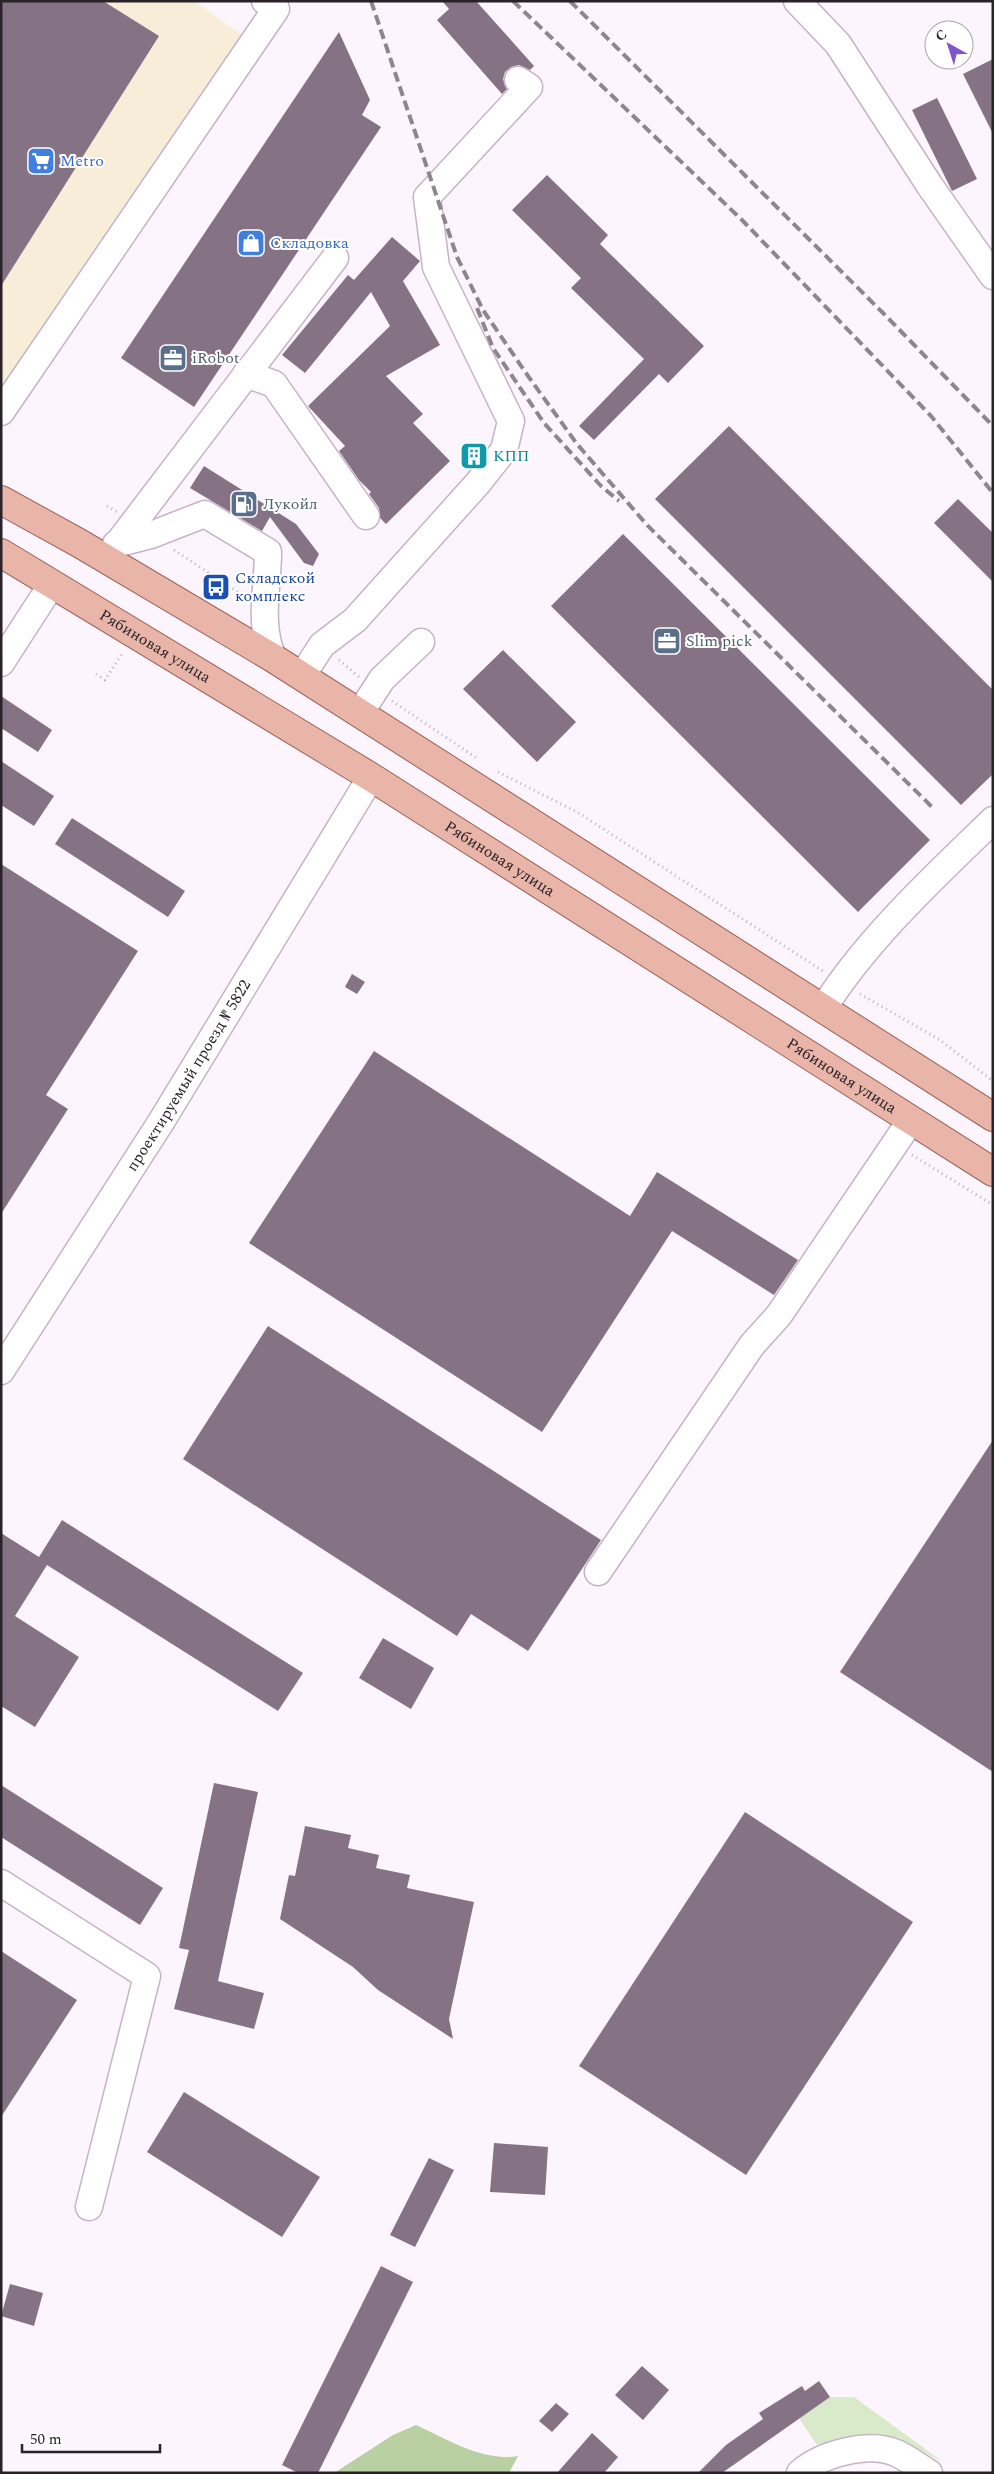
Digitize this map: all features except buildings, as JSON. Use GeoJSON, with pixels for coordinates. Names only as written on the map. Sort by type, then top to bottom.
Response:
{"type":"FeatureCollection","features":[{"type":"Feature","properties":{"kind":"main road"},"geometry":{"type":"LineString","coordinates":[[1,494],[28,515]]}},
{"type":"Feature","properties":{"kind":"main road"},"geometry":{"type":"LineString","coordinates":[[1,500],[28,515],[111,551],[273,658],[993,1118]]}},
{"type":"Feature","properties":{"kind":"main road","name":"Рябиновая улица"},"geometry":{"type":"LineString","coordinates":[[1,553],[371,777],[993,1172]]}},
{"type":"Feature","properties":{"kind":"main road"},"geometry":{"type":"LineString","coordinates":[[1,559],[29,570]]}},
{"type":"Feature","properties":{"kind":"street"},"geometry":{"type":"LineString","coordinates":[[1,412],[276,9],[265,1]]}},
{"type":"Feature","properties":{"kind":"street"},"geometry":{"type":"LineString","coordinates":[[797,1],[838,44],[930,186],[993,276]]}},
{"type":"Feature","properties":{"kind":"street"},"geometry":{"type":"LineString","coordinates":[[302,676],[322,645],[356,620],[478,483],[504,450],[511,421],[436,267],[427,197],[529,87],[518,80]]}},
{"type":"Feature","properties":{"kind":"street"},"geometry":{"type":"LineString","coordinates":[[111,551],[141,528],[246,374],[335,258]]}},
{"type":"Feature","properties":{"kind":"street"},"geometry":{"type":"LineString","coordinates":[[246,374],[274,384],[366,516]]}},
{"type":"Feature","properties":{"kind":"street"},"geometry":{"type":"LineString","coordinates":[[141,528],[205,514],[268,552],[264,608],[267,645],[273,658]]}},
{"type":"Feature","properties":{"kind":"street"},"geometry":{"type":"LineString","coordinates":[[1,663],[52,584]]}},
{"type":"Feature","properties":{"kind":"street"},"geometry":{"type":"LineString","coordinates":[[360,713],[382,679],[421,642]]}},
{"type":"Feature","properties":{"kind":"street","name":"проектируемый проезд № 5822"},"geometry":{"type":"LineString","coordinates":[[1,1371],[161,1122],[371,777]]}},
{"type":"Feature","properties":{"kind":"street"},"geometry":{"type":"LineString","coordinates":[[823,1008],[840,982],[927,885],[993,820]]}},
{"type":"Feature","properties":{"kind":"street"},"geometry":{"type":"LineString","coordinates":[[598,1572],[752,1345],[779,1315],[911,1120]]}},
{"type":"Feature","properties":{"kind":"street"},"geometry":{"type":"LineString","coordinates":[[1,1883],[146,1976],[89,2207]]}},
{"type":"Feature","properties":{"kind":"street"},"geometry":{"type":"LineString","coordinates":[[800,2473],[815,2461],[856,2450],[896,2453],[930,2473]]}},
{"type":"Feature","properties":{"kind":"path"},"geometry":{"type":"LineString","coordinates":[[107,506],[246,598]]}},
{"type":"Feature","properties":{"kind":"path"},"geometry":{"type":"LineString","coordinates":[[322,645],[375,690],[480,761]]}},
{"type":"Feature","properties":{"kind":"path"},"geometry":{"type":"LineString","coordinates":[[96,674],[105,680],[116,664]]}},
{"type":"Feature","properties":{"kind":"path"},"geometry":{"type":"LineString","coordinates":[[496,772],[577,812],[840,982],[940,1040],[993,1081]]}},
{"type":"Feature","properties":{"kind":"path"},"geometry":{"type":"LineString","coordinates":[[894,1144],[993,1205]]}},
{"type":"Feature","properties":{"kind":"shaded area"},"geometry":{"type":"Polygon","coordinates":[[[1,1],[194,1],[248,39],[1,395],[1,1]]]}},
{"type":"Feature","properties":{"kind":"green space"},"geometry":{"type":"Polygon","coordinates":[[[830,2397],[854,2397],[943,2462],[899,2440],[817,2445],[799,2418],[830,2397]]]}},
{"type":"Feature","properties":{"kind":"green space"},"geometry":{"type":"Polygon","coordinates":[[[416,2425],[479,2453],[505,2457],[518,2456],[509,2473],[334,2473],[393,2435],[416,2425]]]}},
{"type":"Feature","properties":{"kind":"railway"},"geometry":{"type":"LineString","coordinates":[[371,1],[457,257],[483,310],[528,376],[577,444],[647,525],[935,810]]}},
{"type":"Feature","properties":{"kind":"railway"},"geometry":{"type":"LineString","coordinates":[[513,1],[741,219],[931,416],[993,493]]}},
{"type":"Feature","properties":{"kind":"railway"},"geometry":{"type":"LineString","coordinates":[[570,1],[884,314],[993,426]]}},
{"type":"Feature","properties":{"kind":"railway"},"geometry":{"type":"LineString","coordinates":[[477,308],[493,348],[544,423],[601,486],[619,501]]}},
{"type":"Feature","properties":{"kind":"place","name":"Metro"},"geometry":{"type":"Point","coordinates":[41,161]}},
{"type":"Feature","properties":{"kind":"place","name":"Складовка"},"geometry":{"type":"Point","coordinates":[251,243]}},
{"type":"Feature","properties":{"kind":"place","name":"iRobot"},"geometry":{"type":"Point","coordinates":[173,358]}},
{"type":"Feature","properties":{"kind":"place","name":"КПП"},"geometry":{"type":"Point","coordinates":[474,456]}},
{"type":"Feature","properties":{"kind":"place","name":"Лукойл"},"geometry":{"type":"Point","coordinates":[244,504]}},
{"type":"Feature","properties":{"kind":"place","name":"Складской комплекс"},"geometry":{"type":"Point","coordinates":[216,587]}},
{"type":"Feature","properties":{"kind":"place","name":"Slim pick"},"geometry":{"type":"Point","coordinates":[667,641]}}]}
